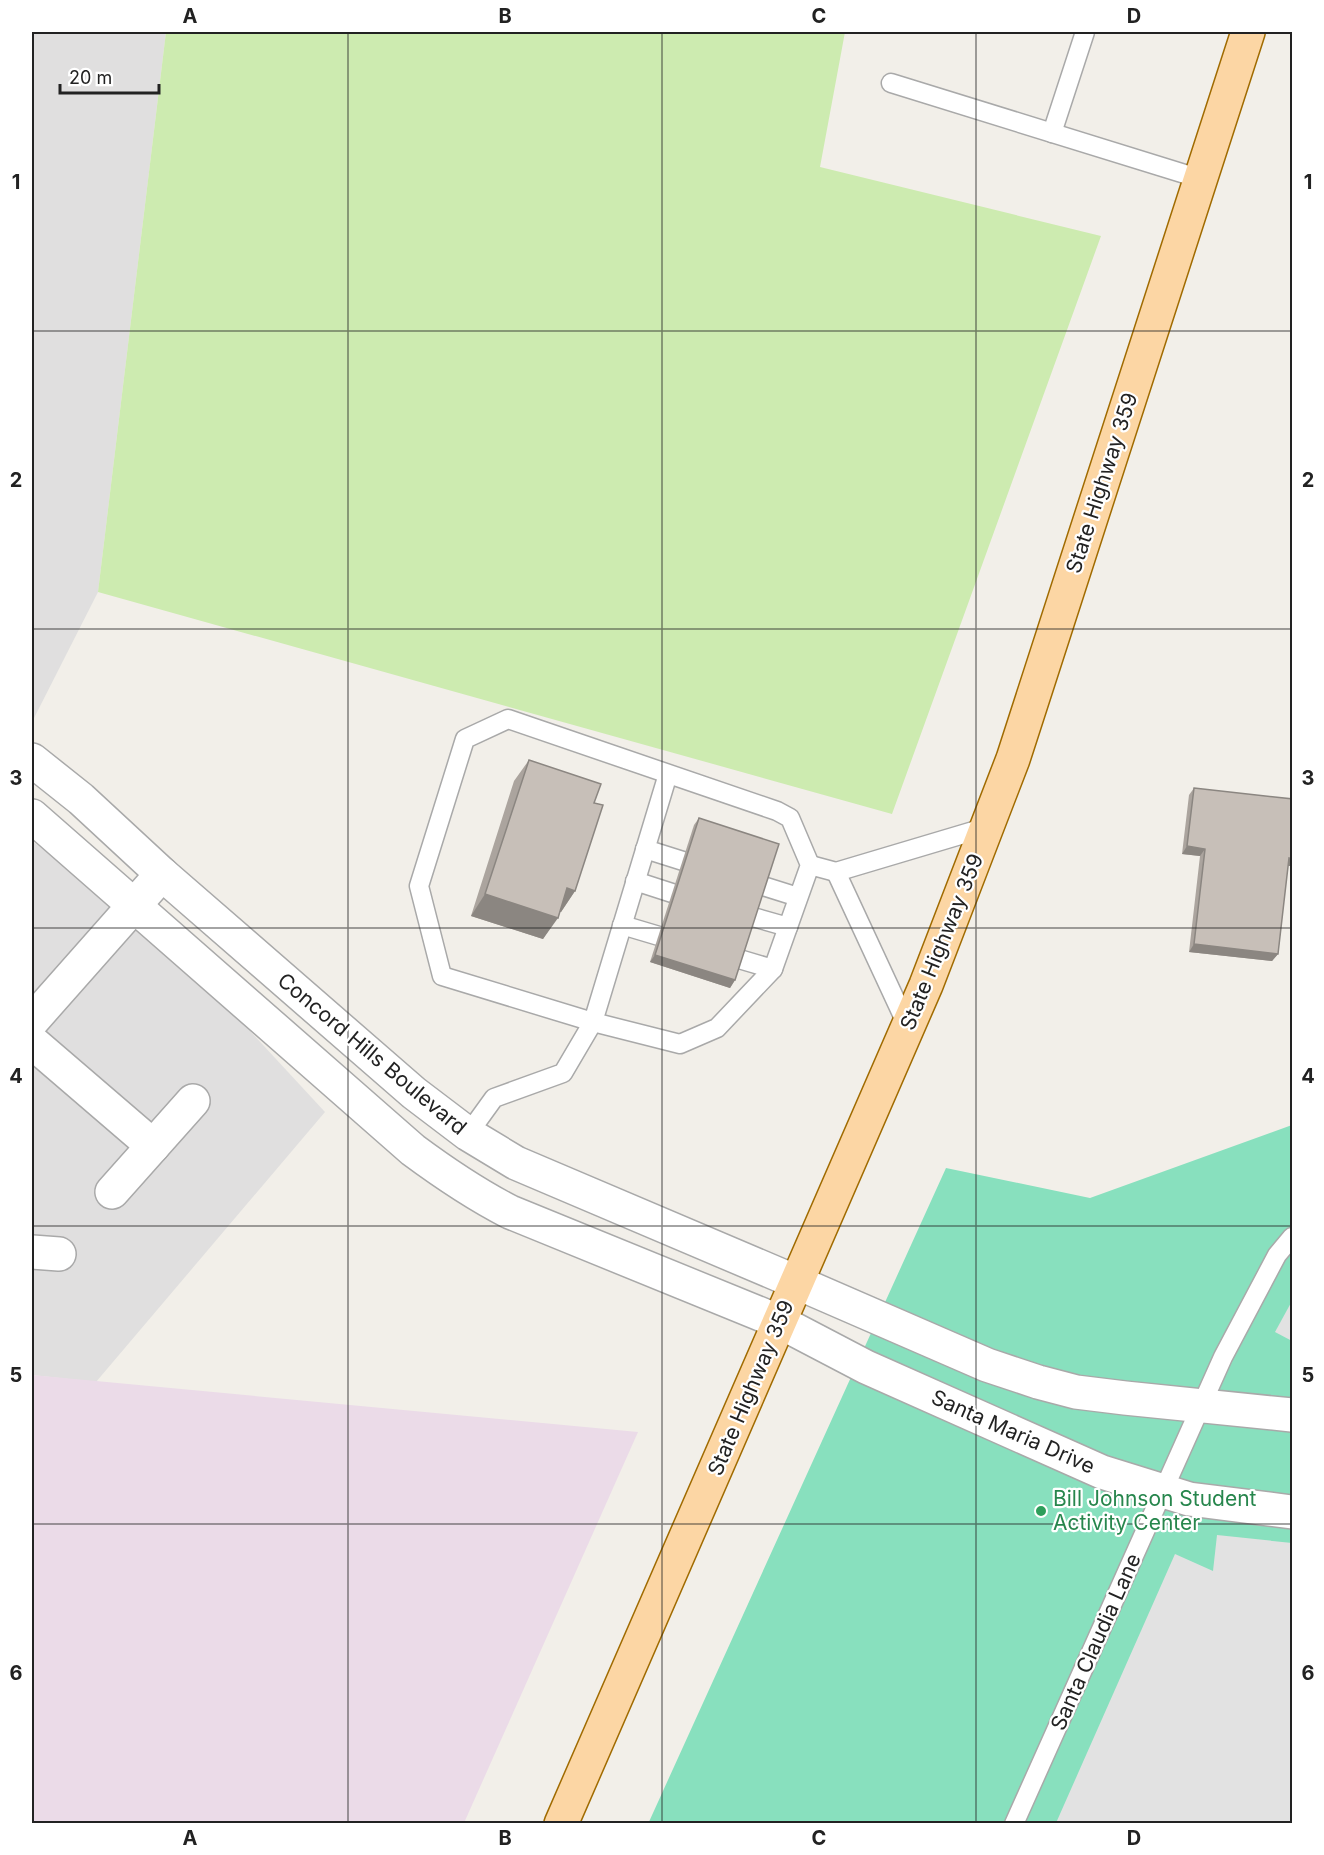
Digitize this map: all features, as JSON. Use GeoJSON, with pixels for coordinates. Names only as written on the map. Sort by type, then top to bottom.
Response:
{"type":"FeatureCollection","features":[{"type":"Feature","properties":{"kind":"main road","name":"State Highway 359"},"geometry":{"type":"LineString","coordinates":[[561,1824],[908,1027],[987,827],[1013,759],[1248,32]]}},
{"type":"Feature","properties":{"kind":"street","name":"Concord Hills Boulevard"},"geometry":{"type":"LineString","coordinates":[[32,760],[81,800],[162,874],[414,1093],[468,1134],[516,1163],[796,1282]]}},
{"type":"Feature","properties":{"kind":"street","name":"Concord Hills Boulevard"},"geometry":{"type":"LineString","coordinates":[[32,816],[396,1136],[446,1174],[510,1212],[780,1322]]}},
{"type":"Feature","properties":{"kind":"street"},"geometry":{"type":"LineString","coordinates":[[37,1007],[162,874]]}},
{"type":"Feature","properties":{"kind":"street"},"geometry":{"type":"LineString","coordinates":[[32,1042],[153,1146]]}},
{"type":"Feature","properties":{"kind":"street"},"geometry":{"type":"LineString","coordinates":[[112,1192],[193,1101]]}},
{"type":"Feature","properties":{"kind":"street"},"geometry":{"type":"LineString","coordinates":[[446,1174],[468,1134]]}},
{"type":"Feature","properties":{"kind":"street"},"geometry":{"type":"LineString","coordinates":[[796,1282],[987,1365],[1038,1382],[1076,1392],[1293,1415]]}},
{"type":"Feature","properties":{"kind":"street","name":"Santa Maria Drive"},"geometry":{"type":"LineString","coordinates":[[780,1322],[866,1367],[1102,1472],[1164,1492],[1230,1506],[1293,1512]]}},
{"type":"Feature","properties":{"kind":"lane"},"geometry":{"type":"LineString","coordinates":[[1052,133],[1085,32]]}},
{"type":"Feature","properties":{"kind":"lane"},"geometry":{"type":"LineString","coordinates":[[891,83],[1201,179]]}},
{"type":"Feature","properties":{"kind":"lane"},"geometry":{"type":"LineString","coordinates":[[508,719],[777,811],[790,818],[810,865],[773,969],[717,1028],[680,1044],[593,1022],[442,976],[419,886],[465,739],[508,719]]}},
{"type":"Feature","properties":{"kind":"lane"},"geometry":{"type":"LineString","coordinates":[[468,1134],[494,1098],[563,1073],[593,1022],[668,774]]}},
{"type":"Feature","properties":{"kind":"lane"},"geometry":{"type":"LineString","coordinates":[[810,865],[836,872],[987,827]]}},
{"type":"Feature","properties":{"kind":"lane"},"geometry":{"type":"LineString","coordinates":[[645,849],[683,861]]}},
{"type":"Feature","properties":{"kind":"lane"},"geometry":{"type":"LineString","coordinates":[[836,872],[908,1027]]}},
{"type":"Feature","properties":{"kind":"lane"},"geometry":{"type":"LineString","coordinates":[[635,881],[672,893]]}},
{"type":"Feature","properties":{"kind":"lane"},"geometry":{"type":"LineString","coordinates":[[763,886],[798,897]]}},
{"type":"Feature","properties":{"kind":"lane"},"geometry":{"type":"LineString","coordinates":[[753,917],[788,927]]}},
{"type":"Feature","properties":{"kind":"lane"},"geometry":{"type":"LineString","coordinates":[[622,925],[659,936]]}},
{"type":"Feature","properties":{"kind":"lane"},"geometry":{"type":"LineString","coordinates":[[739,959],[773,969]]}},
{"type":"Feature","properties":{"kind":"lane","name":"Santa Claudia Lane"},"geometry":{"type":"LineString","coordinates":[[1014,1824],[1250,1301],[1277,1255],[1293,1237]]}},
{"type":"Feature","properties":{"kind":"shaded area"},"geometry":{"type":"Polygon","coordinates":[[[32,32],[166,32],[98,592],[32,722],[32,32]]]}},
{"type":"Feature","properties":{"kind":"shaded area"},"geometry":{"type":"Polygon","coordinates":[[[32,841],[94,888],[237,1017],[325,1112],[96,1382],[32,1375],[32,841]]]}},
{"type":"Feature","properties":{"kind":"shaded area"},"geometry":{"type":"Polygon","coordinates":[[[1292,1301],[1292,1341],[1275,1332],[1292,1301]]]}},
{"type":"Feature","properties":{"kind":"shaded area"},"geometry":{"type":"Polygon","coordinates":[[[32,1375],[638,1432],[464,1823],[32,1823],[32,1375]]]}},
{"type":"Feature","properties":{"kind":"shaded area"},"geometry":{"type":"Polygon","coordinates":[[[1217,1535],[1292,1543],[1292,1823],[1056,1823],[1175,1554],[1213,1571],[1217,1535]]]}},
{"type":"Feature","properties":{"kind":"green space"},"geometry":{"type":"Polygon","coordinates":[[[166,32],[845,32],[820,167],[1101,236],[892,814],[98,592],[166,32]]]}},
{"type":"Feature","properties":{"kind":"green space","name":"Bill Johnson Student Activity Center"},"geometry":{"type":"Polygon","coordinates":[[[1292,1125],[1292,1823],[648,1824],[946,1168],[1090,1198],[1292,1125]]]}},
{"type":"Feature","properties":{"kind":"building"},"geometry":{"type":"Polygon","coordinates":[[[529,760],[601,784],[594,803],[603,805],[575,891],[567,888],[558,918],[485,894],[529,760]]]}},
{"type":"Feature","properties":{"kind":"building"},"geometry":{"type":"Polygon","coordinates":[[[1194,788],[1293,799],[1293,859],[1289,858],[1278,954],[1194,944],[1205,849],[1187,846],[1194,788]]]}},
{"type":"Feature","properties":{"kind":"building"},"geometry":{"type":"Polygon","coordinates":[[[699,818],[779,844],[735,980],[655,955],[699,818]]]}},
{"type":"Feature","properties":{"kind":"place","name":"Bill Johnson Student Activity Center"},"geometry":{"type":"Point","coordinates":[1041,1511]}}]}
